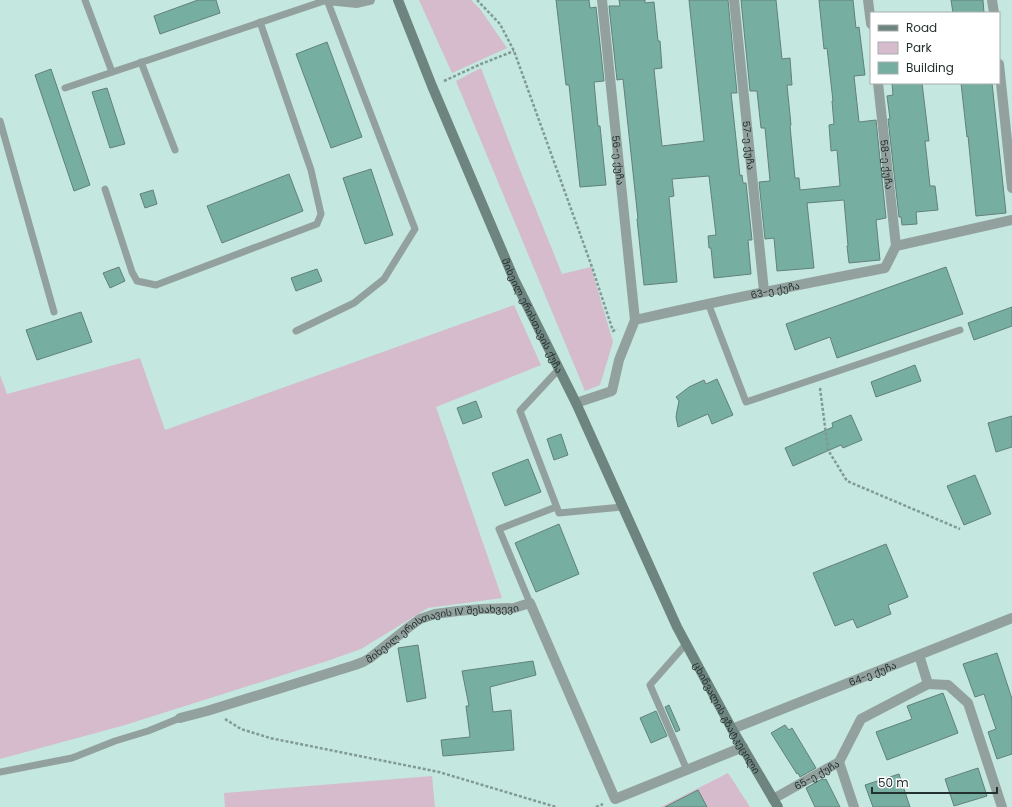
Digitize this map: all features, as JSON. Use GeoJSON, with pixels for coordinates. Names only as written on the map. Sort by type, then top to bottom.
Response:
{"type":"FeatureCollection","features":[{"type":"Feature","properties":{"kind":"main road","name":"მიხეილ ერისთავის ქუჩა"},"geometry":{"type":"LineString","coordinates":[[398,0],[432,86],[514,279],[576,403],[677,627]]}},
{"type":"Feature","properties":{"kind":"main road","name":"ცხინვალის გზატკეცილი"},"geometry":{"type":"LineString","coordinates":[[677,627],[732,729],[776,803]]}},
{"type":"Feature","properties":{"kind":"street"},"geometry":{"type":"LineString","coordinates":[[327,0],[357,3],[370,0]]}},
{"type":"Feature","properties":{"kind":"street","name":"56-ე ქუჩა"},"geometry":{"type":"LineString","coordinates":[[602,0],[635,320]]}},
{"type":"Feature","properties":{"kind":"street","name":"57-ე ქუჩა"},"geometry":{"type":"LineString","coordinates":[[734,0],[764,291]]}},
{"type":"Feature","properties":{"kind":"street"},"geometry":{"type":"LineString","coordinates":[[868,0],[870,16]]}},
{"type":"Feature","properties":{"kind":"street"},"geometry":{"type":"LineString","coordinates":[[992,0],[994,12]]}},
{"type":"Feature","properties":{"kind":"street"},"geometry":{"type":"LineString","coordinates":[[1000,74],[1012,188]]}},
{"type":"Feature","properties":{"kind":"street","name":"58-ე ქუჩა"},"geometry":{"type":"LineString","coordinates":[[878,84],[896,246]]}},
{"type":"Feature","properties":{"kind":"street"},"geometry":{"type":"LineString","coordinates":[[896,246],[1012,220]]}},
{"type":"Feature","properties":{"kind":"street","name":"63-ე ქუჩა"},"geometry":{"type":"LineString","coordinates":[[635,320],[764,291],[885,268],[896,246]]}},
{"type":"Feature","properties":{"kind":"street"},"geometry":{"type":"LineString","coordinates":[[576,403],[612,391],[619,360],[635,320]]}},
{"type":"Feature","properties":{"kind":"street","name":"მიხეილ ერისთავის IV შესახვევი"},"geometry":{"type":"LineString","coordinates":[[180,718],[359,664],[370,658],[409,627],[420,620],[435,614],[514,608],[530,603],[615,800],[743,748]]}},
{"type":"Feature","properties":{"kind":"street","name":"64-ე ქუჩა"},"geometry":{"type":"LineString","coordinates":[[732,729],[1012,618]]}},
{"type":"Feature","properties":{"kind":"street"},"geometry":{"type":"LineString","coordinates":[[919,655],[928,684]]}},
{"type":"Feature","properties":{"kind":"street"},"geometry":{"type":"LineString","coordinates":[[839,762],[861,718],[928,684],[948,685],[968,704],[1002,807]]}},
{"type":"Feature","properties":{"kind":"street","name":"65-ე ქუჩა"},"geometry":{"type":"LineString","coordinates":[[776,803],[839,762],[854,807]]}},
{"type":"Feature","properties":{"kind":"lane"},"geometry":{"type":"LineString","coordinates":[[85,0],[112,72]]}},
{"type":"Feature","properties":{"kind":"lane"},"geometry":{"type":"LineString","coordinates":[[65,88],[327,0],[415,229],[384,279],[354,303],[296,331]]}},
{"type":"Feature","properties":{"kind":"lane"},"geometry":{"type":"LineString","coordinates":[[105,189],[132,272],[137,281],[156,284],[317,224],[321,214],[311,170],[260,22]]}},
{"type":"Feature","properties":{"kind":"lane"},"geometry":{"type":"LineString","coordinates":[[141,62],[175,150]]}},
{"type":"Feature","properties":{"kind":"lane"},"geometry":{"type":"LineString","coordinates":[[0,121],[54,312]]}},
{"type":"Feature","properties":{"kind":"lane"},"geometry":{"type":"LineString","coordinates":[[708,303],[746,402],[960,330]]}},
{"type":"Feature","properties":{"kind":"lane"},"geometry":{"type":"LineString","coordinates":[[559,369],[520,411],[556,507],[559,513],[622,507]]}},
{"type":"Feature","properties":{"kind":"lane"},"geometry":{"type":"LineString","coordinates":[[530,603],[499,528],[556,507]]}},
{"type":"Feature","properties":{"kind":"lane"},"geometry":{"type":"LineString","coordinates":[[686,644],[650,685],[687,770]]}},
{"type":"Feature","properties":{"kind":"lane"},"geometry":{"type":"LineString","coordinates":[[0,772],[72,758],[180,718]]}},
{"type":"Feature","properties":{"kind":"path"},"geometry":{"type":"LineString","coordinates":[[478,0],[500,24],[514,51],[592,267],[613,331],[635,320]]}},
{"type":"Feature","properties":{"kind":"path"},"geometry":{"type":"LineString","coordinates":[[432,86],[514,51]]}},
{"type":"Feature","properties":{"kind":"path"},"geometry":{"type":"LineString","coordinates":[[818,378],[828,450],[847,481],[960,529]]}},
{"type":"Feature","properties":{"kind":"path"},"geometry":{"type":"LineString","coordinates":[[207,711],[225,718],[241,729],[270,738],[439,772],[556,807]]}},
{"type":"Feature","properties":{"kind":"green space"},"geometry":{"type":"Polygon","coordinates":[[[419,0],[471,0],[480,9],[507,48],[452,73],[419,0]]]}},
{"type":"Feature","properties":{"kind":"green space"},"geometry":{"type":"Polygon","coordinates":[[[481,68],[562,274],[591,267],[613,342],[600,385],[585,391],[456,81],[481,68]]]}},
{"type":"Feature","properties":{"kind":"green space"},"geometry":{"type":"Polygon","coordinates":[[[514,305],[541,365],[436,407],[502,598],[428,608],[361,649],[327,661],[125,725],[0,759],[0,375],[7,394],[140,358],[165,430],[514,305]]]}},
{"type":"Feature","properties":{"kind":"green space"},"geometry":{"type":"Polygon","coordinates":[[[728,773],[750,807],[661,807],[663,806],[728,773]]]}},
{"type":"Feature","properties":{"kind":"green space"},"geometry":{"type":"Polygon","coordinates":[[[432,776],[435,807],[225,807],[224,793],[432,776]]]}},
{"type":"Feature","properties":{"kind":"building"},"geometry":{"type":"Polygon","coordinates":[[[198,0],[216,0],[220,13],[160,34],[154,16],[198,0]]]}},
{"type":"Feature","properties":{"kind":"building"},"geometry":{"type":"Polygon","coordinates":[[[556,0],[589,0],[590,8],[596,7],[604,81],[594,82],[606,185],[580,187],[569,85],[566,85],[556,0]]]}},
{"type":"Feature","properties":{"kind":"building"},"geometry":{"type":"Polygon","coordinates":[[[619,0],[645,0],[645,3],[654,2],[658,41],[660,41],[662,68],[654,69],[662,146],[704,141],[689,0],[728,0],[737,93],[731,93],[740,176],[742,175],[743,183],[746,183],[752,240],[748,240],[751,274],[714,278],[711,248],[709,248],[708,236],[716,235],[709,176],[672,179],[674,196],[669,197],[677,282],[644,285],[623,79],[617,80],[609,6],[620,6],[619,0]]]}},
{"type":"Feature","properties":{"kind":"building"},"geometry":{"type":"Polygon","coordinates":[[[741,0],[776,0],[782,59],[790,58],[792,85],[787,85],[790,126],[795,178],[799,178],[800,190],[840,186],[837,150],[831,151],[829,125],[834,124],[833,101],[827,48],[824,49],[819,0],[853,0],[856,28],[859,27],[865,75],[854,76],[859,122],[876,120],[886,218],[876,220],[880,260],[849,263],[844,200],[807,203],[814,268],[777,271],[774,238],[765,239],[759,182],[770,181],[765,128],[761,128],[757,91],[750,91],[741,0]]]}},
{"type":"Feature","properties":{"kind":"building"},"geometry":{"type":"Polygon","coordinates":[[[951,0],[983,0],[984,12],[953,12],[951,0]]]}},
{"type":"Feature","properties":{"kind":"building"},"geometry":{"type":"Polygon","coordinates":[[[327,42],[362,137],[331,148],[296,54],[327,42]]]}},
{"type":"Feature","properties":{"kind":"building"},"geometry":{"type":"Polygon","coordinates":[[[51,69],[90,185],[74,191],[35,75],[51,69]]]}},
{"type":"Feature","properties":{"kind":"building"},"geometry":{"type":"Polygon","coordinates":[[[892,84],[922,84],[929,141],[925,141],[930,186],[935,186],[938,210],[916,212],[917,224],[902,225],[901,217],[899,217],[888,119],[890,119],[887,96],[893,95],[892,84]]]}},
{"type":"Feature","properties":{"kind":"building"},"geometry":{"type":"Polygon","coordinates":[[[961,84],[992,84],[1006,213],[976,216],[968,136],[967,137],[961,84]]]}},
{"type":"Feature","properties":{"kind":"building"},"geometry":{"type":"Polygon","coordinates":[[[107,88],[125,144],[110,148],[92,92],[107,88]]]}},
{"type":"Feature","properties":{"kind":"building"},"geometry":{"type":"Polygon","coordinates":[[[371,169],[393,235],[365,244],[343,178],[371,169]]]}},
{"type":"Feature","properties":{"kind":"building"},"geometry":{"type":"Polygon","coordinates":[[[289,174],[303,211],[222,243],[207,206],[289,174]]]}},
{"type":"Feature","properties":{"kind":"building"},"geometry":{"type":"Polygon","coordinates":[[[153,190],[157,204],[145,208],[140,194],[153,190]]]}},
{"type":"Feature","properties":{"kind":"building"},"geometry":{"type":"Polygon","coordinates":[[[119,267],[125,281],[110,288],[103,273],[119,267]]]}},
{"type":"Feature","properties":{"kind":"building"},"geometry":{"type":"Polygon","coordinates":[[[946,267],[963,314],[837,358],[830,337],[795,350],[786,324],[946,267]]]}},
{"type":"Feature","properties":{"kind":"building"},"geometry":{"type":"Polygon","coordinates":[[[317,269],[322,281],[296,291],[291,278],[317,269]]]}},
{"type":"Feature","properties":{"kind":"building"},"geometry":{"type":"Polygon","coordinates":[[[1012,307],[1012,326],[974,340],[968,323],[1012,307]]]}},
{"type":"Feature","properties":{"kind":"building"},"geometry":{"type":"Polygon","coordinates":[[[81,312],[92,342],[37,360],[26,330],[81,312]]]}},
{"type":"Feature","properties":{"kind":"building"},"geometry":{"type":"Polygon","coordinates":[[[915,365],[921,381],[876,397],[871,382],[915,365]]]}},
{"type":"Feature","properties":{"kind":"building"},"geometry":{"type":"Polygon","coordinates":[[[717,379],[733,415],[712,424],[708,414],[678,427],[676,417],[679,401],[676,397],[689,387],[704,380],[706,384],[717,379]]]}},
{"type":"Feature","properties":{"kind":"building"},"geometry":{"type":"Polygon","coordinates":[[[476,401],[482,417],[463,424],[457,408],[476,401]]]}},
{"type":"Feature","properties":{"kind":"building"},"geometry":{"type":"Polygon","coordinates":[[[851,415],[862,440],[843,448],[841,445],[793,466],[785,448],[833,427],[832,423],[851,415]]]}},
{"type":"Feature","properties":{"kind":"building"},"geometry":{"type":"Polygon","coordinates":[[[1012,416],[1012,447],[996,452],[988,423],[1012,416]]]}},
{"type":"Feature","properties":{"kind":"building"},"geometry":{"type":"Polygon","coordinates":[[[561,434],[568,455],[554,460],[547,439],[561,434]]]}},
{"type":"Feature","properties":{"kind":"building"},"geometry":{"type":"Polygon","coordinates":[[[528,459],[541,492],[505,506],[492,473],[528,459]]]}},
{"type":"Feature","properties":{"kind":"building"},"geometry":{"type":"Polygon","coordinates":[[[975,475],[991,514],[964,525],[947,486],[975,475]]]}},
{"type":"Feature","properties":{"kind":"building"},"geometry":{"type":"Polygon","coordinates":[[[559,524],[579,574],[536,592],[515,543],[559,524]]]}},
{"type":"Feature","properties":{"kind":"building"},"geometry":{"type":"Polygon","coordinates":[[[886,544],[908,597],[888,605],[891,614],[857,628],[853,619],[835,626],[813,573],[886,544]]]}},
{"type":"Feature","properties":{"kind":"building"},"geometry":{"type":"Polygon","coordinates":[[[418,645],[426,698],[407,702],[398,648],[418,645]]]}},
{"type":"Feature","properties":{"kind":"building"},"geometry":{"type":"Polygon","coordinates":[[[997,653],[1012,699],[1012,754],[997,759],[988,732],[996,729],[984,694],[975,697],[963,664],[997,653]]]}},
{"type":"Feature","properties":{"kind":"building"},"geometry":{"type":"Polygon","coordinates":[[[533,661],[536,675],[490,687],[493,712],[511,710],[514,750],[443,756],[441,740],[470,737],[466,706],[469,706],[462,671],[533,661]]]}},
{"type":"Feature","properties":{"kind":"building"},"geometry":{"type":"Polygon","coordinates":[[[943,693],[958,733],[887,760],[876,732],[912,719],[907,706],[943,693]]]}},
{"type":"Feature","properties":{"kind":"building"},"geometry":{"type":"Polygon","coordinates":[[[669,705],[680,730],[676,732],[665,707],[669,705]]]}},
{"type":"Feature","properties":{"kind":"building"},"geometry":{"type":"Polygon","coordinates":[[[656,711],[667,736],[651,743],[640,718],[656,711]]]}},
{"type":"Feature","properties":{"kind":"building"},"geometry":{"type":"Polygon","coordinates":[[[785,725],[789,730],[792,728],[816,768],[800,777],[771,733],[785,725]]]}},
{"type":"Feature","properties":{"kind":"building"},"geometry":{"type":"Polygon","coordinates":[[[978,768],[987,796],[954,806],[945,779],[978,768]]]}},
{"type":"Feature","properties":{"kind":"building"},"geometry":{"type":"Polygon","coordinates":[[[899,774],[910,807],[873,807],[865,785],[899,774]]]}},
{"type":"Feature","properties":{"kind":"building"},"geometry":{"type":"Polygon","coordinates":[[[822,779],[826,779],[840,807],[815,807],[806,788],[822,779]]]}},
{"type":"Feature","properties":{"kind":"building"},"geometry":{"type":"Polygon","coordinates":[[[698,790],[707,807],[665,807],[698,790]]]}}]}
